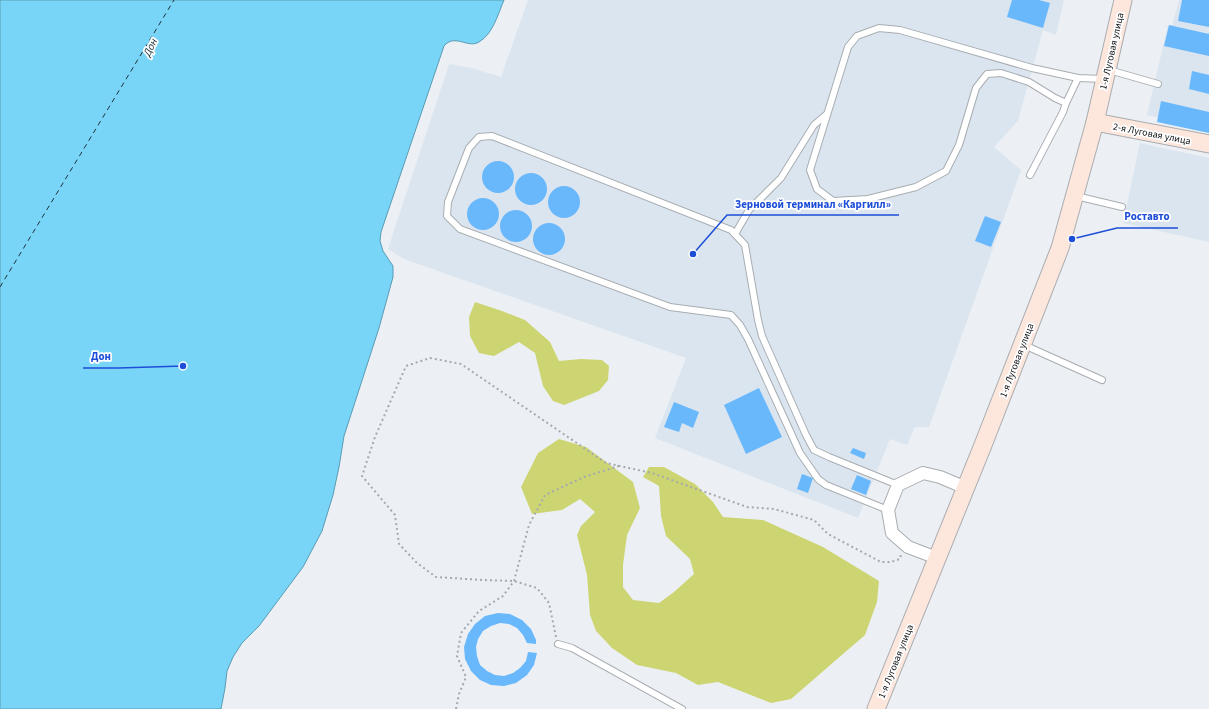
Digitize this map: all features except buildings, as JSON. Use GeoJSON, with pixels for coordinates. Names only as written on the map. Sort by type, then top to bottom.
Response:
{"type":"FeatureCollection","features":[{"type":"Feature","properties":{"kind":"main road","name":"1-я Луговая улица"},"geometry":{"type":"LineString","coordinates":[[876,709],[966,488],[1060,248],[1095,122],[1122,0]]}},
{"type":"Feature","properties":{"kind":"main road","name":"2-я Луговая улица"},"geometry":{"type":"LineString","coordinates":[[1095,122],[1209,144]]}},
{"type":"Feature","properties":{"kind":"street"},"geometry":{"type":"LineString","coordinates":[[937,558],[908,547],[892,533],[888,510],[898,486],[923,473],[940,477],[966,488]]}},
{"type":"Feature","properties":{"kind":"lane"},"geometry":{"type":"LineString","coordinates":[[1066,103],[1029,82],[1001,73],[987,74],[976,88],[960,146],[946,171],[916,186],[868,199],[833,201],[817,189],[810,170],[848,47],[857,36],[879,28],[900,30],[1032,68],[1078,78],[1106,74],[1158,84]]}},
{"type":"Feature","properties":{"kind":"lane"},"geometry":{"type":"LineString","coordinates":[[1030,175],[1063,112],[1078,78]]}},
{"type":"Feature","properties":{"kind":"lane"},"geometry":{"type":"LineString","coordinates":[[735,234],[749,210],[781,178],[814,125],[827,114]]}},
{"type":"Feature","properties":{"kind":"lane"},"geometry":{"type":"LineString","coordinates":[[888,510],[826,485],[818,479],[800,453],[748,339],[740,325],[731,314],[670,307],[460,229],[447,216],[448,202],[469,148],[479,137],[492,136],[731,230],[745,245],[762,336],[814,450],[898,486]]}},
{"type":"Feature","properties":{"kind":"lane"},"geometry":{"type":"LineString","coordinates":[[1075,196],[1122,207]]}},
{"type":"Feature","properties":{"kind":"lane"},"geometry":{"type":"LineString","coordinates":[[1022,345],[1102,380]]}},
{"type":"Feature","properties":{"kind":"lane"},"geometry":{"type":"LineString","coordinates":[[558,644],[572,648],[682,709]]}},
{"type":"Feature","properties":{"kind":"path"},"geometry":{"type":"LineString","coordinates":[[558,644],[549,603],[538,588],[514,581],[436,577],[416,563],[399,544],[395,515],[362,476],[375,437],[406,366],[430,358],[461,364],[606,463],[652,473],[747,507],[774,509],[814,520],[828,534],[881,562],[891,562],[900,558],[904,543]]}},
{"type":"Feature","properties":{"kind":"path"},"geometry":{"type":"LineString","coordinates":[[456,709],[459,694],[466,677],[457,656],[461,633],[479,611],[503,596],[514,581],[529,525],[545,495],[584,477],[620,466]]}},
{"type":"Feature","properties":{"kind":"shaded area"},"geometry":{"type":"Polygon","coordinates":[[[528,0],[1064,0],[1056,35],[1043,30],[1018,121],[994,147],[1021,170],[929,427],[915,427],[907,445],[890,439],[858,518],[655,438],[686,358],[404,259],[388,249],[449,64],[471,68],[501,77],[528,0]]]}},
{"type":"Feature","properties":{"kind":"shaded area"},"geometry":{"type":"Polygon","coordinates":[[[1179,0],[1209,0],[1209,129],[1147,115],[1168,25],[1172,26],[1179,0]]]}},
{"type":"Feature","properties":{"kind":"shaded area"},"geometry":{"type":"Polygon","coordinates":[[[1140,143],[1209,158],[1209,242],[1123,223],[1140,143]]]}},
{"type":"Feature","properties":{"kind":"green space"},"geometry":{"type":"Polygon","coordinates":[[[475,302],[525,320],[550,342],[559,361],[581,359],[602,360],[609,366],[608,380],[599,391],[564,405],[553,401],[543,386],[535,353],[519,342],[494,356],[479,353],[470,336],[469,317],[475,302]]]}},
{"type":"Feature","properties":{"kind":"green space"},"geometry":{"type":"Polygon","coordinates":[[[559,439],[586,447],[633,482],[640,508],[627,535],[623,565],[623,587],[633,600],[659,603],[694,574],[690,559],[666,536],[661,516],[659,486],[643,477],[649,467],[664,467],[695,484],[713,502],[723,517],[763,520],[823,547],[879,581],[877,602],[865,635],[791,699],[771,703],[718,682],[698,685],[676,673],[637,665],[612,648],[596,631],[590,615],[587,575],[577,535],[581,526],[595,512],[580,499],[562,510],[532,514],[521,487],[538,453],[559,439]]]}},
{"type":"Feature","properties":{"kind":"water","name":"Дон"},"geometry":{"type":"Polygon","coordinates":[[[0,0],[504,0],[491,29],[479,42],[470,44],[453,41],[448,42],[444,46],[381,232],[380,241],[383,251],[393,266],[393,277],[379,328],[344,436],[333,495],[322,531],[303,567],[259,626],[242,643],[233,657],[227,671],[221,709],[0,709],[0,0]]]}},
{"type":"Feature","properties":{"kind":"ferry route"},"geometry":{"type":"LineString","coordinates":[[0,287],[174,0]]}},
{"type":"Feature","properties":{"kind":"place","name":"Роставто"},"geometry":{"type":"Point","coordinates":[1072,239]}},
{"type":"Feature","properties":{"kind":"place","name":"Зерновой терминал «Каргилл»"},"geometry":{"type":"Point","coordinates":[693,254]}},
{"type":"Feature","properties":{"kind":"place","name":"Дон"},"geometry":{"type":"Point","coordinates":[183,366]}}]}
